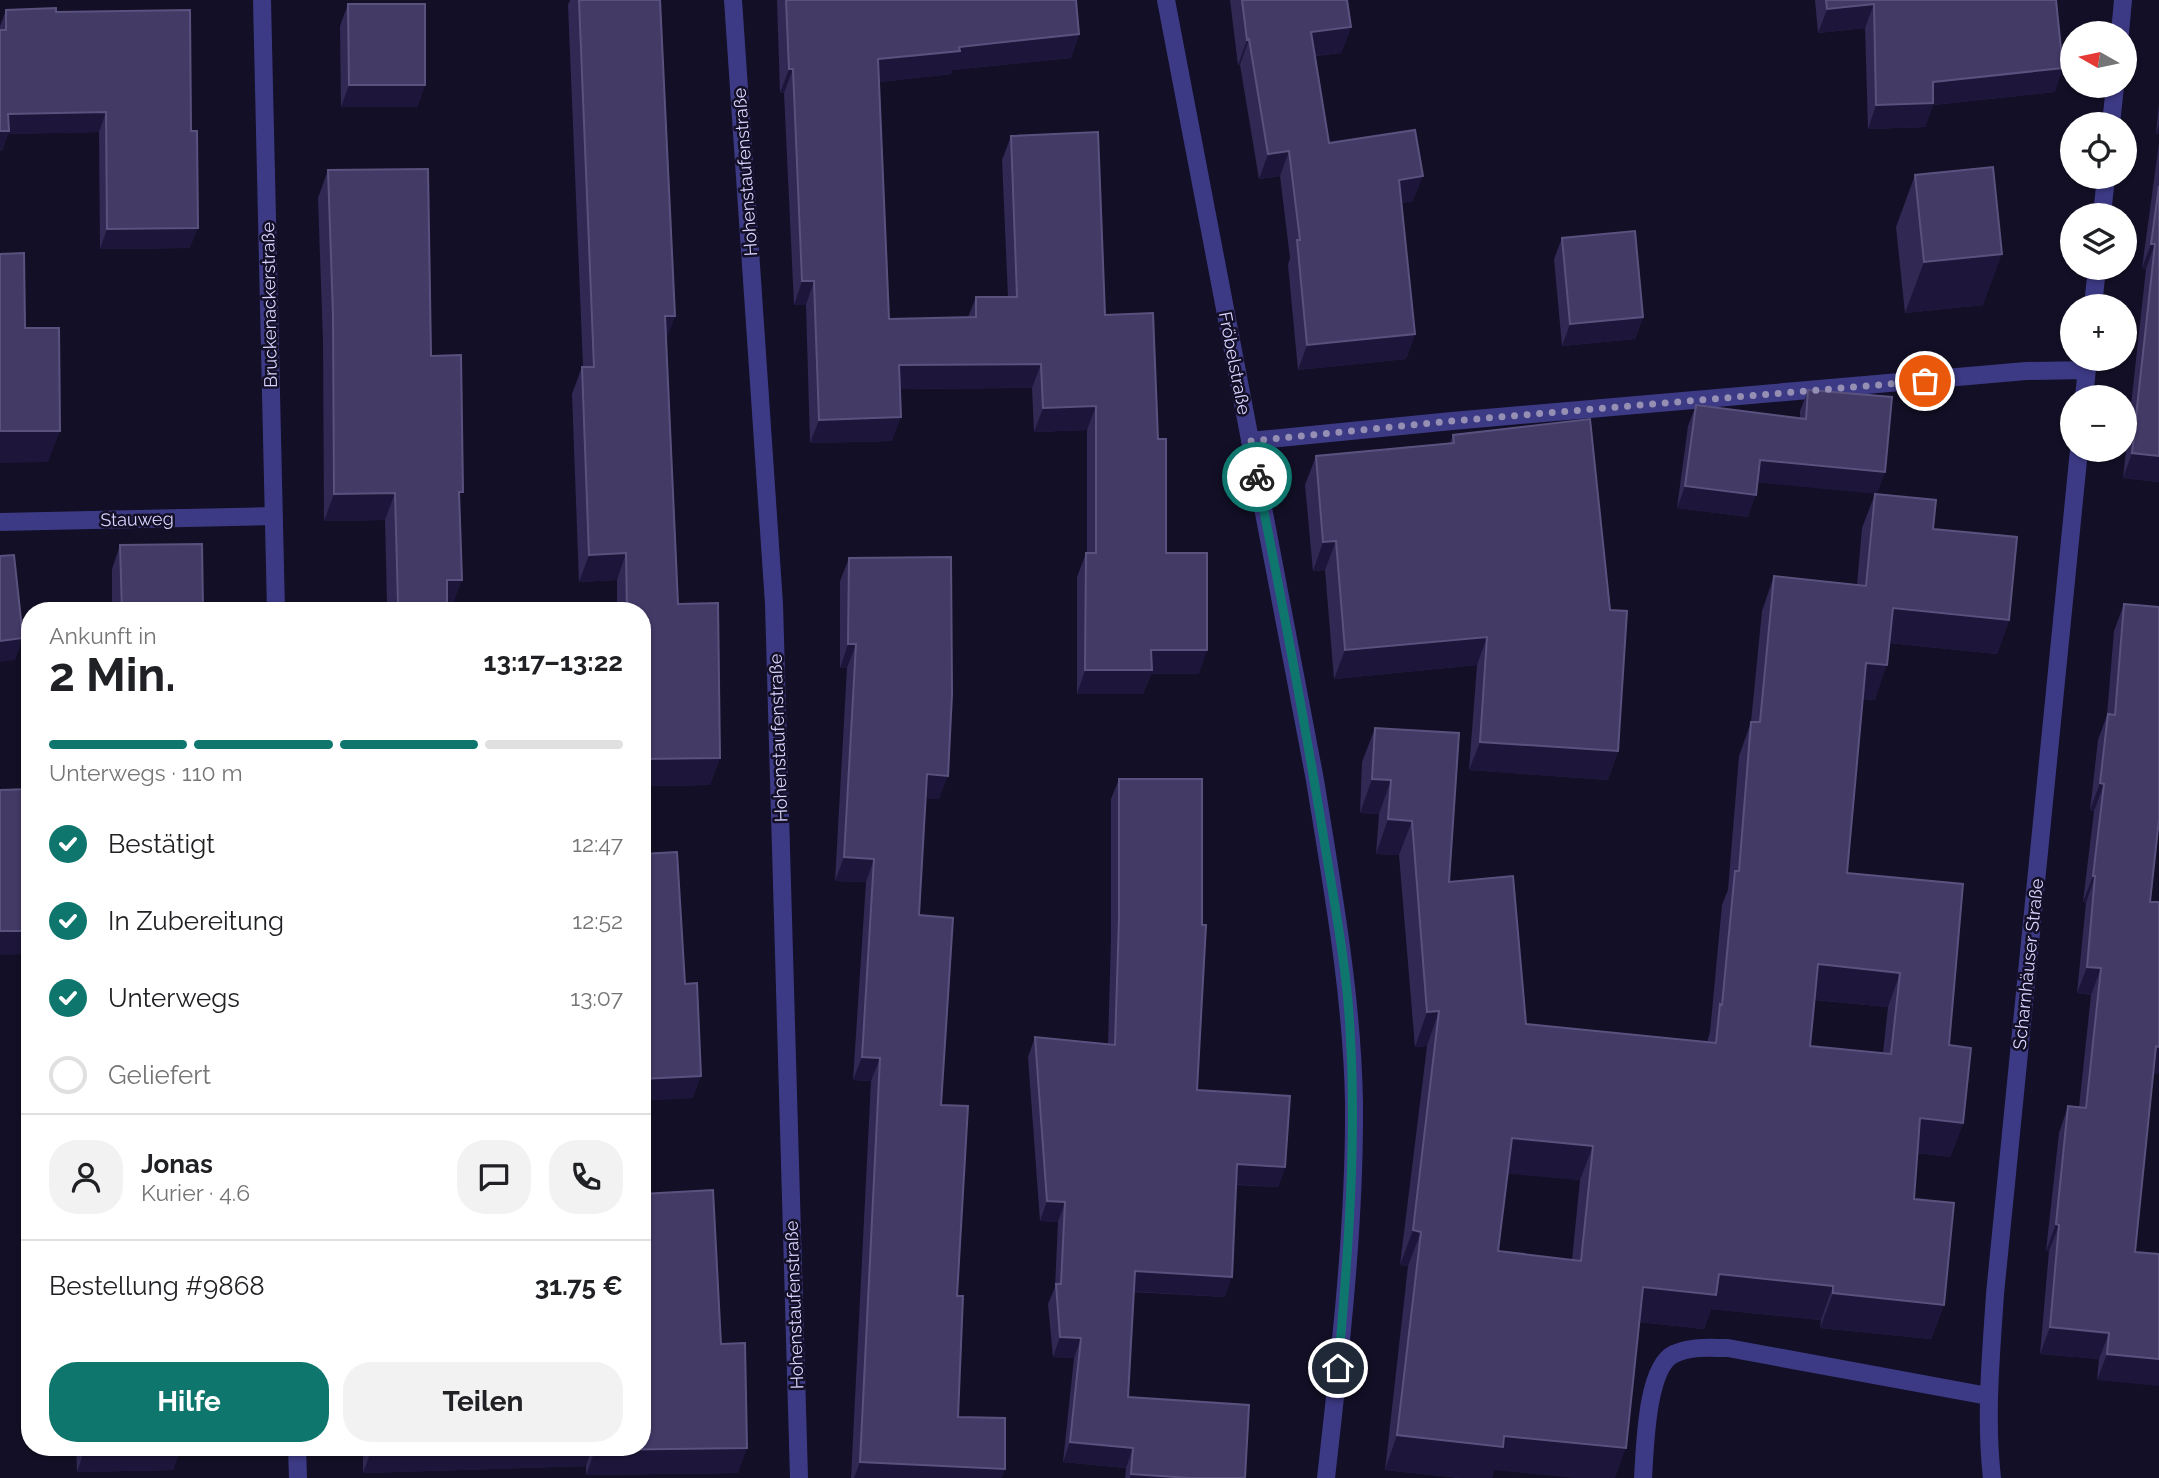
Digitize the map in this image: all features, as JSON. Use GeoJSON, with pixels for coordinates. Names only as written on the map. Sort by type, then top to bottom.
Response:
{"type":"FeatureCollection","features":[{"type":"Feature","properties":{"kind":"street","name":"Bruckenackerstraße"},"geometry":{"type":"LineString","coordinates":[[262,0],[276,602]]}},
{"type":"Feature","properties":{"kind":"street","name":"Hohenstaufenstraße"},"geometry":{"type":"LineString","coordinates":[[733,0],[774,604],[799,1478]]}},
{"type":"Feature","properties":{"kind":"street","name":"Fröbelstraße"},"geometry":{"type":"LineString","coordinates":[[1167,0],[1315,780],[1350,1027],[1354,1102],[1352,1182],[1337,1381],[1326,1478]]}},
{"type":"Feature","properties":{"kind":"street"},"geometry":{"type":"LineString","coordinates":[[2121,21],[2123,0]]}},
{"type":"Feature","properties":{"kind":"street"},"geometry":{"type":"LineString","coordinates":[[1250,441],[2060,367]]}},
{"type":"Feature","properties":{"kind":"street","name":"Scharnhäuser Straße"},"geometry":{"type":"LineString","coordinates":[[1992,1478],[1988,1396],[2004,1199],[2078,462]]}},
{"type":"Feature","properties":{"kind":"street","name":"Stauweg"},"geometry":{"type":"LineString","coordinates":[[0,522],[274,516]]}},
{"type":"Feature","properties":{"kind":"street"},"geometry":{"type":"LineString","coordinates":[[1643,1478],[1647,1418],[1656,1376],[1671,1355],[1694,1348],[1728,1348],[1988,1396]]}},
{"type":"Feature","properties":{"kind":"street"},"geometry":{"type":"LineString","coordinates":[[297,1456],[298,1478]]}},
{"type":"Feature","properties":{"kind":"building"},"geometry":{"type":"Polygon","coordinates":[[[579,0],[660,0],[675,316],[665,316],[678,604],[718,603],[720,758],[651,759],[651,602],[627,602],[626,553],[589,555],[582,367],[594,367],[579,0]]]}},
{"type":"Feature","properties":{"kind":"building"},"geometry":{"type":"Polygon","coordinates":[[[786,0],[1076,0],[1079,34],[959,47],[960,51],[878,59],[889,319],[976,317],[976,297],[1017,297],[1011,136],[1098,132],[1105,315],[1153,313],[1158,439],[1166,439],[1166,553],[1207,553],[1207,650],[1151,650],[1152,670],[1085,670],[1086,553],[1096,553],[1096,406],[1043,408],[1041,364],[899,365],[901,417],[819,420],[814,281],[802,281],[793,69],[789,69],[786,0]]]}},
{"type":"Feature","properties":{"kind":"building"},"geometry":{"type":"Polygon","coordinates":[[[1242,0],[1347,0],[1351,27],[1311,32],[1329,143],[1415,130],[1423,176],[1399,180],[1415,334],[1307,345],[1297,240],[1300,240],[1289,151],[1268,154],[1242,0]]]}},
{"type":"Feature","properties":{"kind":"building"},"geometry":{"type":"Polygon","coordinates":[[[1826,0],[2056,0],[2060,68],[1933,82],[1933,103],[1876,105],[1874,4],[1827,9],[1826,0]]]}},
{"type":"Feature","properties":{"kind":"building"},"geometry":{"type":"Polygon","coordinates":[[[348,4],[425,4],[425,85],[349,85],[348,4]]]}},
{"type":"Feature","properties":{"kind":"building"},"geometry":{"type":"Polygon","coordinates":[[[56,8],[56,12],[190,10],[191,131],[197,131],[198,228],[107,229],[106,112],[8,114],[9,131],[0,131],[0,30],[6,30],[6,10],[56,8]]]}},
{"type":"Feature","properties":{"kind":"building"},"geometry":{"type":"Polygon","coordinates":[[[1993,167],[2002,254],[1924,262],[1915,175],[1993,167]]]}},
{"type":"Feature","properties":{"kind":"building"},"geometry":{"type":"Polygon","coordinates":[[[428,169],[431,356],[461,355],[463,492],[459,492],[462,580],[447,580],[447,602],[398,602],[395,493],[334,494],[333,315],[328,170],[428,169]]]}},
{"type":"Feature","properties":{"kind":"building"},"geometry":{"type":"Polygon","coordinates":[[[2159,186],[2159,456],[2137,454],[2137,408],[2155,244],[2151,244],[2159,186]]]}},
{"type":"Feature","properties":{"kind":"building"},"geometry":{"type":"Polygon","coordinates":[[[1635,231],[1643,317],[1570,324],[1562,238],[1635,231]]]}},
{"type":"Feature","properties":{"kind":"building"},"geometry":{"type":"Polygon","coordinates":[[[24,253],[25,328],[59,328],[60,431],[0,431],[0,254],[24,253]]]}},
{"type":"Feature","properties":{"kind":"building"},"geometry":{"type":"Polygon","coordinates":[[[1808,390],[1892,397],[1885,472],[1760,460],[1756,495],[1685,486],[1696,405],[1806,419],[1808,390]]]}},
{"type":"Feature","properties":{"kind":"building"},"geometry":{"type":"Polygon","coordinates":[[[1590,419],[1610,610],[1627,611],[1618,751],[1480,742],[1487,637],[1345,650],[1336,541],[1323,542],[1316,456],[1454,443],[1453,435],[1590,419]]]}},
{"type":"Feature","properties":{"kind":"building"},"geometry":{"type":"Polygon","coordinates":[[[1875,494],[1936,500],[1933,529],[2017,537],[2009,620],[1893,608],[1887,665],[1866,663],[1847,873],[1963,884],[1949,1045],[1971,1048],[1963,1123],[1920,1118],[1914,1199],[1954,1203],[1944,1305],[1833,1293],[1833,1286],[1719,1274],[1716,1295],[1643,1287],[1626,1448],[1504,1436],[1503,1447],[1397,1435],[1421,1232],[1413,1230],[1439,1011],[1427,1012],[1412,821],[1388,819],[1391,780],[1372,779],[1375,728],[1459,733],[1449,882],[1513,876],[1526,1024],[1716,1043],[1735,871],[1739,871],[1751,722],[1760,722],[1774,576],[1866,586],[1875,494]],[[1818,964],[1810,1046],[1891,1054],[1900,973],[1818,964]],[[1512,1138],[1498,1251],[1581,1261],[1593,1146],[1512,1138]]]}},
{"type":"Feature","properties":{"kind":"building"},"geometry":{"type":"Polygon","coordinates":[[[202,544],[203,602],[122,602],[120,545],[202,544]]]}},
{"type":"Feature","properties":{"kind":"building"},"geometry":{"type":"Polygon","coordinates":[[[14,555],[21,638],[0,641],[0,556],[14,555]]]}},
{"type":"Feature","properties":{"kind":"building"},"geometry":{"type":"Polygon","coordinates":[[[951,557],[952,694],[948,776],[927,774],[919,915],[953,918],[941,1105],[968,1106],[957,1296],[963,1296],[958,1417],[1005,1418],[1005,1469],[860,1462],[880,1058],[862,1057],[874,859],[844,857],[856,644],[848,644],[849,558],[951,557]]]}},
{"type":"Feature","properties":{"kind":"building"},"geometry":{"type":"Polygon","coordinates":[[[2124,604],[2159,607],[2159,819],[2150,902],[2159,902],[2159,1047],[2156,1046],[2135,1252],[2159,1254],[2159,1359],[2107,1354],[2109,1333],[2050,1327],[2059,1225],[2056,1224],[2068,1106],[2086,1108],[2101,968],[2087,967],[2093,876],[2104,784],[2100,783],[2108,714],[2115,715],[2124,604]]]}},
{"type":"Feature","properties":{"kind":"building"},"geometry":{"type":"Polygon","coordinates":[[[1119,779],[1202,779],[1202,925],[1206,925],[1197,1090],[1290,1096],[1285,1167],[1237,1164],[1232,1277],[1135,1271],[1128,1397],[1249,1405],[1245,1478],[1131,1474],[1133,1448],[1070,1442],[1081,1338],[1060,1337],[1056,1284],[1061,1284],[1065,1202],[1047,1201],[1035,1037],[1115,1045],[1119,779]]]}},
{"type":"Feature","properties":{"kind":"building"},"geometry":{"type":"Polygon","coordinates":[[[21,789],[21,931],[0,931],[0,790],[21,789]]]}},
{"type":"Feature","properties":{"kind":"building"},"geometry":{"type":"Polygon","coordinates":[[[677,852],[685,984],[697,983],[701,1076],[651,1079],[651,853],[677,852]]]}},
{"type":"Feature","properties":{"kind":"building"},"geometry":{"type":"Polygon","coordinates":[[[713,1190],[721,1344],[745,1343],[747,1448],[651,1449],[651,1193],[713,1190]]]}},
{"type":"Feature","properties":{"kind":"way so far"},"geometry":{"type":"LineString","coordinates":[[1257,477],[1250,441],[1925,381]]}},
{"type":"Feature","properties":{"kind":"route"},"geometry":{"type":"LineString","coordinates":[[1257,477],[1315,780],[1350,1027],[1354,1102],[1352,1182],[1338,1368]]}}]}
